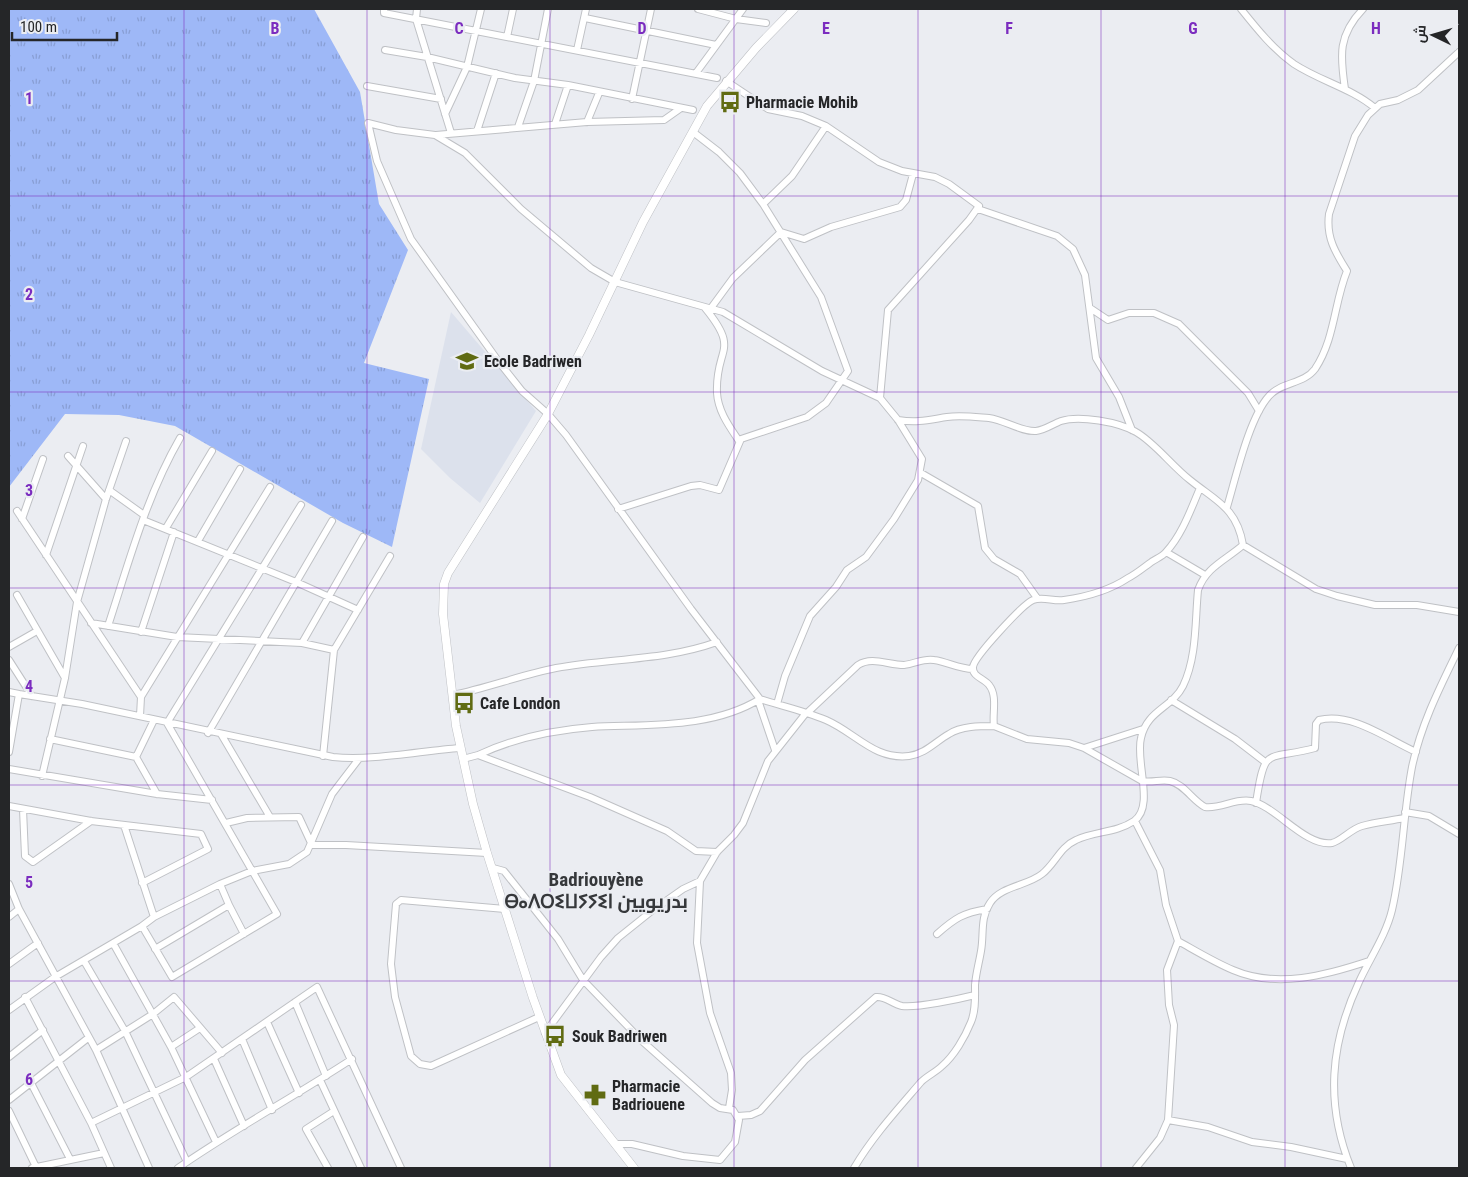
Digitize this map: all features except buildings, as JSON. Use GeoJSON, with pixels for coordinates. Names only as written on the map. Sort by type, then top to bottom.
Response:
{"type":"FeatureCollection","features":[{"type":"Feature","properties":{"kind":"street"},"geometry":{"type":"LineString","coordinates":[[384,9],[384,13],[717,78]]}},
{"type":"Feature","properties":{"kind":"street"},"geometry":{"type":"LineString","coordinates":[[417,9],[416,19],[451,134]]}},
{"type":"Feature","properties":{"kind":"street"},"geometry":{"type":"LineString","coordinates":[[445,114],[467,67],[481,9]]}},
{"type":"Feature","properties":{"kind":"street"},"geometry":{"type":"LineString","coordinates":[[507,37],[513,9]]}},
{"type":"Feature","properties":{"kind":"street"},"geometry":{"type":"LineString","coordinates":[[518,127],[534,80],[548,9]]}},
{"type":"Feature","properties":{"kind":"street"},"geometry":{"type":"LineString","coordinates":[[577,50],[586,9]]}},
{"type":"Feature","properties":{"kind":"street"},"geometry":{"type":"LineString","coordinates":[[632,99],[652,9]]}},
{"type":"Feature","properties":{"kind":"street"},"geometry":{"type":"LineString","coordinates":[[700,9],[736,19],[766,23]]}},
{"type":"Feature","properties":{"kind":"street"},"geometry":{"type":"LineString","coordinates":[[696,73],[743,9]]}},
{"type":"Feature","properties":{"kind":"street"},"geometry":{"type":"LineString","coordinates":[[634,1168],[561,1075],[539,1017],[487,853],[460,748],[443,625],[444,584],[448,574],[548,414],[615,282],[642,222],[707,106],[726,81],[794,9]]}},
{"type":"Feature","properties":{"kind":"street"},"geometry":{"type":"LineString","coordinates":[[1241,9],[1259,32],[1287,58],[1306,71],[1362,98],[1375,108]]}},
{"type":"Feature","properties":{"kind":"street"},"geometry":{"type":"LineString","coordinates":[[1344,89],[1342,42],[1350,24],[1363,9]]}},
{"type":"Feature","properties":{"kind":"street"},"geometry":{"type":"LineString","coordinates":[[585,18],[716,45]]}},
{"type":"Feature","properties":{"kind":"street"},"geometry":{"type":"LineString","coordinates":[[385,50],[692,110]]}},
{"type":"Feature","properties":{"kind":"street"},"geometry":{"type":"LineString","coordinates":[[1227,507],[1259,411],[1270,395],[1276,390],[1310,374],[1326,347],[1335,320],[1340,290],[1347,271],[1332,246],[1328,225],[1329,214],[1355,136],[1375,108],[1418,90],[1459,52]]}},
{"type":"Feature","properties":{"kind":"street"},"geometry":{"type":"LineString","coordinates":[[477,131],[496,73]]}},
{"type":"Feature","properties":{"kind":"street"},"geometry":{"type":"LineString","coordinates":[[726,81],[768,109],[802,116],[826,126],[879,162],[913,174],[927,175],[949,184],[978,205],[978,209]]}},
{"type":"Feature","properties":{"kind":"street"},"geometry":{"type":"LineString","coordinates":[[555,124],[568,85]]}},
{"type":"Feature","properties":{"kind":"street"},"geometry":{"type":"LineString","coordinates":[[367,86],[441,99]]}},
{"type":"Feature","properties":{"kind":"street"},"geometry":{"type":"LineString","coordinates":[[587,122],[599,93]]}},
{"type":"Feature","properties":{"kind":"street"},"geometry":{"type":"LineString","coordinates":[[681,108],[664,120],[555,124],[435,135],[396,130],[368,123],[377,161],[411,238],[499,362],[522,391],[548,414],[566,436],[759,700],[776,750]]}},
{"type":"Feature","properties":{"kind":"street"},"geometry":{"type":"LineString","coordinates":[[763,204],[792,176],[826,126]]}},
{"type":"Feature","properties":{"kind":"street"},"geometry":{"type":"LineString","coordinates":[[618,509],[690,486],[700,485],[719,490],[739,441],[745,437],[807,418],[826,403],[847,375],[847,367],[821,297],[763,204],[740,173],[719,152],[693,132]]}},
{"type":"Feature","properties":{"kind":"street"},"geometry":{"type":"LineString","coordinates":[[435,135],[465,153],[521,209],[591,268],[615,282],[707,307],[739,320],[781,347],[843,381],[880,398],[898,420],[919,452],[922,459],[921,473],[908,499],[870,551],[847,570],[810,616],[785,676],[777,704]]}},
{"type":"Feature","properties":{"kind":"street"},"geometry":{"type":"LineString","coordinates":[[780,232],[804,239],[831,227],[900,207],[906,200],[913,174]]}},
{"type":"Feature","properties":{"kind":"street"},"geometry":{"type":"LineString","coordinates":[[978,209],[1048,232],[1066,242],[1078,258],[1085,275],[1096,358],[1119,397],[1132,430]]}},
{"type":"Feature","properties":{"kind":"street"},"geometry":{"type":"LineString","coordinates":[[880,398],[888,310],[978,209]]}},
{"type":"Feature","properties":{"kind":"street"},"geometry":{"type":"LineString","coordinates":[[707,307],[780,232]]}},
{"type":"Feature","properties":{"kind":"street"},"geometry":{"type":"LineString","coordinates":[[707,307],[720,327],[725,340],[717,393],[722,415],[739,441]]}},
{"type":"Feature","properties":{"kind":"street"},"geometry":{"type":"LineString","coordinates":[[1090,308],[1108,320],[1129,313],[1154,313],[1179,324],[1248,393],[1259,411]]}},
{"type":"Feature","properties":{"kind":"street"},"geometry":{"type":"LineString","coordinates":[[898,420],[918,422],[946,417],[989,418],[1004,420],[1028,430],[1037,431],[1062,421],[1078,419],[1096,420],[1132,430],[1200,488],[1227,507],[1239,527],[1243,545],[1316,589],[1376,606],[1417,605],[1459,612]]}},
{"type":"Feature","properties":{"kind":"street"},"geometry":{"type":"LineString","coordinates":[[108,626],[143,517],[162,470],[180,438]]}},
{"type":"Feature","properties":{"kind":"street"},"geometry":{"type":"LineString","coordinates":[[42,776],[65,678],[76,602],[106,499],[126,441]]}},
{"type":"Feature","properties":{"kind":"street"},"geometry":{"type":"LineString","coordinates":[[46,555],[83,446]]}},
{"type":"Feature","properties":{"kind":"street"},"geometry":{"type":"LineString","coordinates":[[166,528],[212,452]]}},
{"type":"Feature","properties":{"kind":"street"},"geometry":{"type":"LineString","coordinates":[[68,456],[106,499]]}},
{"type":"Feature","properties":{"kind":"street"},"geometry":{"type":"LineString","coordinates":[[22,519],[43,459]]}},
{"type":"Feature","properties":{"kind":"street"},"geometry":{"type":"LineString","coordinates":[[198,541],[240,469]]}},
{"type":"Feature","properties":{"kind":"street"},"geometry":{"type":"LineString","coordinates":[[921,473],[978,506],[985,548],[994,559],[1020,574],[1037,598]]}},
{"type":"Feature","properties":{"kind":"street"},"geometry":{"type":"LineString","coordinates":[[140,716],[141,696],[270,487]]}},
{"type":"Feature","properties":{"kind":"street"},"geometry":{"type":"LineString","coordinates":[[972,669],[979,655],[1013,616],[1037,598],[1060,601],[1090,595],[1128,579],[1166,552],[1182,527],[1200,488]]}},
{"type":"Feature","properties":{"kind":"street"},"geometry":{"type":"LineString","coordinates":[[109,490],[143,517],[174,532],[263,568],[358,610]]}},
{"type":"Feature","properties":{"kind":"street"},"geometry":{"type":"LineString","coordinates":[[167,723],[301,505]]}},
{"type":"Feature","properties":{"kind":"street"},"geometry":{"type":"LineString","coordinates":[[17,511],[76,602],[141,696]]}},
{"type":"Feature","properties":{"kind":"street"},"geometry":{"type":"LineString","coordinates":[[208,732],[332,521]]}},
{"type":"Feature","properties":{"kind":"street"},"geometry":{"type":"LineString","coordinates":[[141,632],[174,532]]}},
{"type":"Feature","properties":{"kind":"street"},"geometry":{"type":"LineString","coordinates":[[302,643],[363,537]]}},
{"type":"Feature","properties":{"kind":"street"},"geometry":{"type":"LineString","coordinates":[[854,1168],[882,1126],[899,1106],[924,1080],[947,1062],[971,1023],[987,909],[998,895],[1043,874],[1061,851],[1075,840],[1089,835],[1109,832],[1135,821],[1144,804],[1139,759],[1143,729],[1155,712],[1171,700],[1182,687],[1188,672],[1195,638],[1198,590],[1205,575],[1243,545]]}},
{"type":"Feature","properties":{"kind":"street"},"geometry":{"type":"LineString","coordinates":[[1166,552],[1205,575]]}},
{"type":"Feature","properties":{"kind":"street"},"geometry":{"type":"LineString","coordinates":[[323,756],[334,650],[390,556]]}},
{"type":"Feature","properties":{"kind":"street"},"geometry":{"type":"LineString","coordinates":[[17,595],[65,678]]}},
{"type":"Feature","properties":{"kind":"street"},"geometry":{"type":"LineString","coordinates":[[91,623],[177,637],[302,643],[334,650]]}},
{"type":"Feature","properties":{"kind":"street"},"geometry":{"type":"LineString","coordinates":[[9,647],[37,631]]}},
{"type":"Feature","properties":{"kind":"street"},"geometry":{"type":"LineString","coordinates":[[452,695],[556,668],[650,659],[698,649],[717,642]]}},
{"type":"Feature","properties":{"kind":"street"},"geometry":{"type":"LineString","coordinates":[[1351,1168],[1347,1159],[1333,1097],[1334,1068],[1350,1002],[1381,939],[1392,910],[1404,815],[1423,724],[1459,648]]}},
{"type":"Feature","properties":{"kind":"street"},"geometry":{"type":"LineString","coordinates":[[9,660],[32,696]]}},
{"type":"Feature","properties":{"kind":"street"},"geometry":{"type":"LineString","coordinates":[[729,1108],[732,1090],[731,1073],[710,1012],[697,943],[700,881],[716,852],[734,835],[743,823],[761,776],[776,750],[806,713],[858,665],[864,661],[875,660],[900,665],[926,660],[959,668],[972,669]]}},
{"type":"Feature","properties":{"kind":"street"},"geometry":{"type":"LineString","coordinates":[[972,669],[974,673],[990,686],[993,692],[994,726]]}},
{"type":"Feature","properties":{"kind":"street"},"geometry":{"type":"LineString","coordinates":[[9,692],[140,716],[323,756],[358,760],[384,755],[460,748]]}},
{"type":"Feature","properties":{"kind":"street"},"geometry":{"type":"LineString","coordinates":[[9,752],[19,694]]}},
{"type":"Feature","properties":{"kind":"street"},"geometry":{"type":"LineString","coordinates":[[463,759],[510,742],[554,733],[590,728],[708,719],[731,713],[759,700],[806,713],[840,727],[868,748],[896,757],[918,754],[960,729],[994,726],[1027,739],[1069,743],[1084,748],[1142,781],[1152,783],[1170,781],[1183,788],[1205,807],[1243,800],[1256,803],[1300,832],[1327,843],[1335,842],[1348,831],[1404,815],[1429,816],[1459,834]]}},
{"type":"Feature","properties":{"kind":"street"},"geometry":{"type":"LineString","coordinates":[[1171,700],[1235,739],[1265,762]]}},
{"type":"Feature","properties":{"kind":"street"},"geometry":{"type":"LineString","coordinates":[[1256,803],[1265,762],[1273,756],[1315,748],[1316,724],[1325,719],[1336,718],[1365,727],[1416,752]]}},
{"type":"Feature","properties":{"kind":"street"},"geometry":{"type":"LineString","coordinates":[[136,756],[154,720]]}},
{"type":"Feature","properties":{"kind":"street"},"geometry":{"type":"LineString","coordinates":[[142,926],[172,977],[277,914],[167,723]]}},
{"type":"Feature","properties":{"kind":"street"},"geometry":{"type":"LineString","coordinates":[[1084,748],[1143,729]]}},
{"type":"Feature","properties":{"kind":"street"},"geometry":{"type":"LineString","coordinates":[[221,734],[270,817]]}},
{"type":"Feature","properties":{"kind":"street"},"geometry":{"type":"LineString","coordinates":[[50,739],[136,756],[157,794]]}},
{"type":"Feature","properties":{"kind":"street"},"geometry":{"type":"LineString","coordinates":[[478,755],[590,798],[667,831],[696,851],[716,852]]}},
{"type":"Feature","properties":{"kind":"street"},"geometry":{"type":"LineString","coordinates":[[9,1010],[55,977],[154,917],[220,884],[252,871],[288,864],[307,852],[312,845],[332,794],[358,760]]}},
{"type":"Feature","properties":{"kind":"street"},"geometry":{"type":"LineString","coordinates":[[9,769],[157,794],[212,800]]}},
{"type":"Feature","properties":{"kind":"street"},"geometry":{"type":"LineString","coordinates":[[9,806],[91,821],[201,834],[208,850],[142,883]]}},
{"type":"Feature","properties":{"kind":"street"},"geometry":{"type":"LineString","coordinates":[[23,809],[25,856],[33,862],[91,821]]}},
{"type":"Feature","properties":{"kind":"street"},"geometry":{"type":"LineString","coordinates":[[226,823],[246,818],[299,817],[312,845]]}},
{"type":"Feature","properties":{"kind":"street"},"geometry":{"type":"LineString","coordinates":[[1135,821],[1160,870],[1166,905],[1178,942],[1167,970],[1169,1005],[1174,1025],[1168,1120],[1160,1138],[1136,1168]]}},
{"type":"Feature","properties":{"kind":"street"},"geometry":{"type":"LineString","coordinates":[[124,825],[154,917]]}},
{"type":"Feature","properties":{"kind":"street"},"geometry":{"type":"LineString","coordinates":[[312,845],[346,845],[487,853]]}},
{"type":"Feature","properties":{"kind":"street"},"geometry":{"type":"LineString","coordinates":[[493,868],[504,871],[558,939],[584,980],[642,1040],[720,1108],[729,1108],[738,1116],[752,1115],[760,1111],[805,1060],[876,997],[883,997],[901,1006],[917,1007],[975,995]]}},
{"type":"Feature","properties":{"kind":"street"},"geometry":{"type":"LineString","coordinates":[[545,1033],[618,938],[635,923],[683,890],[700,881]]}},
{"type":"Feature","properties":{"kind":"street"},"geometry":{"type":"LineString","coordinates":[[9,884],[19,909],[96,1050],[149,1168]]}},
{"type":"Feature","properties":{"kind":"street"},"geometry":{"type":"LineString","coordinates":[[220,884],[244,934]]}},
{"type":"Feature","properties":{"kind":"street"},"geometry":{"type":"LineString","coordinates":[[505,908],[401,900],[396,904],[391,964],[395,997],[412,1056],[420,1064],[431,1066],[539,1017]]}},
{"type":"Feature","properties":{"kind":"street"},"geometry":{"type":"LineString","coordinates":[[155,949],[229,905]]}},
{"type":"Feature","properties":{"kind":"street"},"geometry":{"type":"LineString","coordinates":[[9,917],[19,909]]}},
{"type":"Feature","properties":{"kind":"street"},"geometry":{"type":"LineString","coordinates":[[937,934],[954,919],[966,913],[987,909]]}},
{"type":"Feature","properties":{"kind":"street"},"geometry":{"type":"LineString","coordinates":[[1178,942],[1234,971],[1261,977],[1297,980],[1370,961]]}},
{"type":"Feature","properties":{"kind":"street"},"geometry":{"type":"LineString","coordinates":[[9,964],[38,943]]}},
{"type":"Feature","properties":{"kind":"street"},"geometry":{"type":"LineString","coordinates":[[113,943],[171,1048],[216,1142]]}},
{"type":"Feature","properties":{"kind":"street"},"geometry":{"type":"LineString","coordinates":[[84,961],[125,1031],[187,1162]]}},
{"type":"Feature","properties":{"kind":"street"},"geometry":{"type":"LineString","coordinates":[[91,1124],[123,1110],[186,1077],[317,987],[402,1168]]}},
{"type":"Feature","properties":{"kind":"street"},"geometry":{"type":"LineString","coordinates":[[25,997],[60,1061],[111,1168]]}},
{"type":"Feature","properties":{"kind":"street"},"geometry":{"type":"LineString","coordinates":[[96,1050],[153,1014],[174,998],[222,1053]]}},
{"type":"Feature","properties":{"kind":"street"},"geometry":{"type":"LineString","coordinates":[[295,1002],[334,1111],[361,1168]]}},
{"type":"Feature","properties":{"kind":"street"},"geometry":{"type":"LineString","coordinates":[[267,1022],[299,1093]]}},
{"type":"Feature","properties":{"kind":"street"},"geometry":{"type":"LineString","coordinates":[[171,1048],[200,1028]]}},
{"type":"Feature","properties":{"kind":"street"},"geometry":{"type":"LineString","coordinates":[[9,1057],[43,1030]]}},
{"type":"Feature","properties":{"kind":"street"},"geometry":{"type":"LineString","coordinates":[[9,1100],[88,1038]]}},
{"type":"Feature","properties":{"kind":"street"},"geometry":{"type":"LineString","coordinates":[[242,1039],[272,1110]]}},
{"type":"Feature","properties":{"kind":"street"},"geometry":{"type":"LineString","coordinates":[[214,1059],[244,1126]]}},
{"type":"Feature","properties":{"kind":"street"},"geometry":{"type":"LineString","coordinates":[[178,1168],[216,1142],[272,1110],[352,1059]]}},
{"type":"Feature","properties":{"kind":"street"},"geometry":{"type":"LineString","coordinates":[[31,1083],[70,1159]]}},
{"type":"Feature","properties":{"kind":"street"},"geometry":{"type":"LineString","coordinates":[[9,1111],[34,1168],[70,1159],[104,1154]]}},
{"type":"Feature","properties":{"kind":"street"},"geometry":{"type":"LineString","coordinates":[[328,1168],[306,1129],[334,1111]]}},
{"type":"Feature","properties":{"kind":"street"},"geometry":{"type":"LineString","coordinates":[[614,1144],[632,1144],[683,1156],[720,1160],[734,1142],[738,1130],[738,1116]]}},
{"type":"Feature","properties":{"kind":"street"},"geometry":{"type":"LineString","coordinates":[[1168,1120],[1208,1127],[1252,1142],[1291,1147],[1347,1159]]}},
{"type":"Feature","properties":{"kind":"shaded area","name":"Ecole Badriwen"},"geometry":{"type":"Polygon","coordinates":[[[451,312],[536,411],[480,503],[450,478],[421,449],[451,312]]]}},
{"type":"Feature","properties":{"kind":"green space"},"geometry":{"type":"Polygon","coordinates":[[[9,9],[314,9],[360,92],[379,204],[408,250],[364,363],[429,379],[392,547],[343,523],[175,426],[119,415],[65,414],[9,487],[9,9]]]}},
{"type":"Feature","properties":{"kind":"place","name":"Pharmacie Mohib"},"geometry":{"type":"Point","coordinates":[730,102]}},
{"type":"Feature","properties":{"kind":"place","name":"Ecole Badriwen"},"geometry":{"type":"Point","coordinates":[467,361]}},
{"type":"Feature","properties":{"kind":"place","name":"Cafe London"},"geometry":{"type":"Point","coordinates":[464,703]}},
{"type":"Feature","properties":{"kind":"place","name":"Souk Badriwen"},"geometry":{"type":"Point","coordinates":[555,1036]}},
{"type":"Feature","properties":{"kind":"place","name":"Pharmacie Badriouene"},"geometry":{"type":"Point","coordinates":[595,1095]}},
{"type":"Feature","properties":{"kind":"district","name":"Badriouyène ⴱⴰⴷⵔⵉⵡⵢⵢⵉⵏ بدريويين"},"geometry":{"type":"Point","coordinates":[596,890]}}]}
